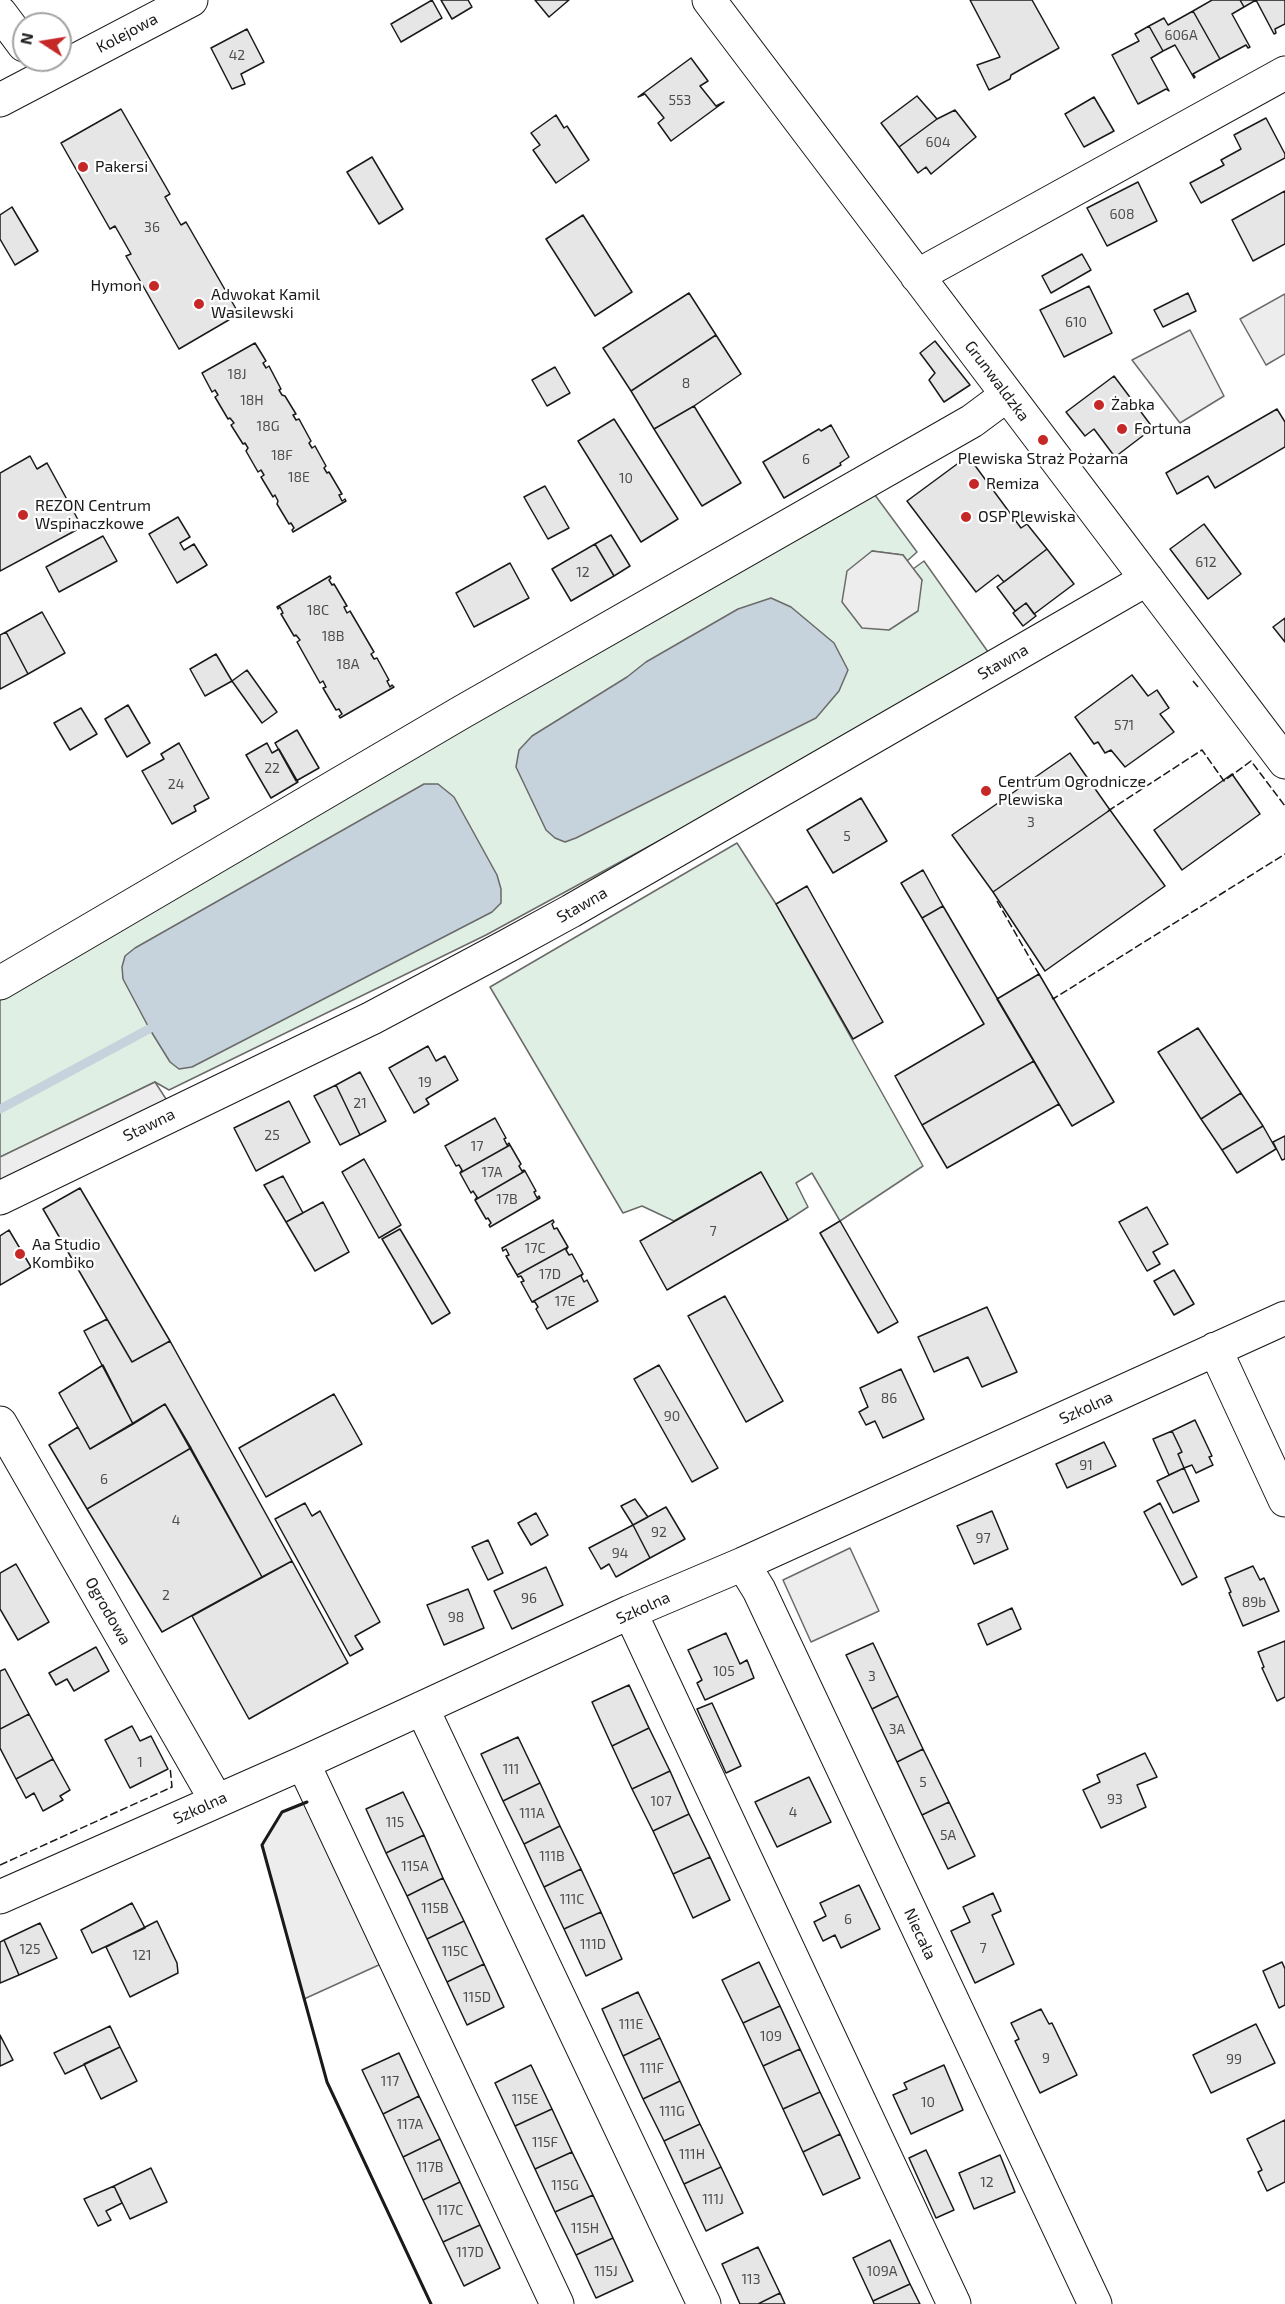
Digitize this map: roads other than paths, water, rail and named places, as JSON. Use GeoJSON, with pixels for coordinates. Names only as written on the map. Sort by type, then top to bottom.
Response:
{"type":"FeatureCollection","features":[{"type":"Feature","properties":{"kind":"street","name":"Kolejowa"},"geometry":{"type":"LineString","coordinates":[[72,54],[191,0]]}},
{"type":"Feature","properties":{"kind":"street","name":"Grunwaldzka"},"geometry":{"type":"LineString","coordinates":[[709,0],[1147,579],[1281,748]]}},
{"type":"Feature","properties":{"kind":"street"},"geometry":{"type":"LineString","coordinates":[[0,13],[12,29]]}},
{"type":"Feature","properties":{"kind":"street","name":"Kolejowa"},"geometry":{"type":"LineString","coordinates":[[0,100],[35,72]]}},
{"type":"Feature","properties":{"kind":"street"},"geometry":{"type":"LineString","coordinates":[[917,276],[1285,73]]}},
{"type":"Feature","properties":{"kind":"street"},"geometry":{"type":"LineString","coordinates":[[0,983],[462,711],[972,421],[1007,395]]}},
{"type":"Feature","properties":{"kind":"street","name":"Stawna"},"geometry":{"type":"LineString","coordinates":[[0,1198],[372,1018],[507,946],[1147,579]]}},
{"type":"Feature","properties":{"kind":"street","name":"Szkolna"},"geometry":{"type":"LineString","coordinates":[[0,1897],[303,1763],[630,1612],[743,1564],[1285,1318]]}},
{"type":"Feature","properties":{"kind":"street"},"geometry":{"type":"LineString","coordinates":[[1215,1349],[1285,1500]]}},
{"type":"Feature","properties":{"kind":"street","name":"Ogrodowa"},"geometry":{"type":"LineString","coordinates":[[0,1423],[216,1800]]}},
{"type":"Feature","properties":{"kind":"street","name":"Niecała"},"geometry":{"type":"LineString","coordinates":[[743,1564],[759,1590],[1095,2304]]}},
{"type":"Feature","properties":{"kind":"street"},"geometry":{"type":"LineString","coordinates":[[630,1612],[954,2304]]}},
{"type":"Feature","properties":{"kind":"street"},"geometry":{"type":"LineString","coordinates":[[422,1708],[704,2304]]}},
{"type":"Feature","properties":{"kind":"street"},"geometry":{"type":"LineString","coordinates":[[303,1763],[557,2304]]}},
{"type":"Feature","properties":{"kind":"waterway"},"geometry":{"type":"LineString","coordinates":[[0,1109],[149,1029]]}},
{"type":"Feature","properties":{"kind":"place","name":"Pakersi"},"geometry":{"type":"Point","coordinates":[83,167]}},
{"type":"Feature","properties":{"kind":"place","name":"Hymon"},"geometry":{"type":"Point","coordinates":[154,286]}},
{"type":"Feature","properties":{"kind":"place","name":"Adwokat Kamil Wasilewski"},"geometry":{"type":"Point","coordinates":[199,304]}},
{"type":"Feature","properties":{"kind":"place","name":"Żabka"},"geometry":{"type":"Point","coordinates":[1099,405]}},
{"type":"Feature","properties":{"kind":"place","name":"Fortuna"},"geometry":{"type":"Point","coordinates":[1122,429]}},
{"type":"Feature","properties":{"kind":"place","name":"Plewiska Straż Pożarna"},"geometry":{"type":"Point","coordinates":[1043,440]}},
{"type":"Feature","properties":{"kind":"place","name":"Remiza"},"geometry":{"type":"Point","coordinates":[974,484]}},
{"type":"Feature","properties":{"kind":"place","name":"REZON Centrum Wspinaczkowe"},"geometry":{"type":"Point","coordinates":[23,515]}},
{"type":"Feature","properties":{"kind":"place","name":"OSP Plewiska"},"geometry":{"type":"Point","coordinates":[966,517]}},
{"type":"Feature","properties":{"kind":"place","name":"Centrum Ogrodnicze Plewiska"},"geometry":{"type":"Point","coordinates":[986,791]}},
{"type":"Feature","properties":{"kind":"place","name":"Aa Studio Kombiko"},"geometry":{"type":"Point","coordinates":[20,1254]}}]}
